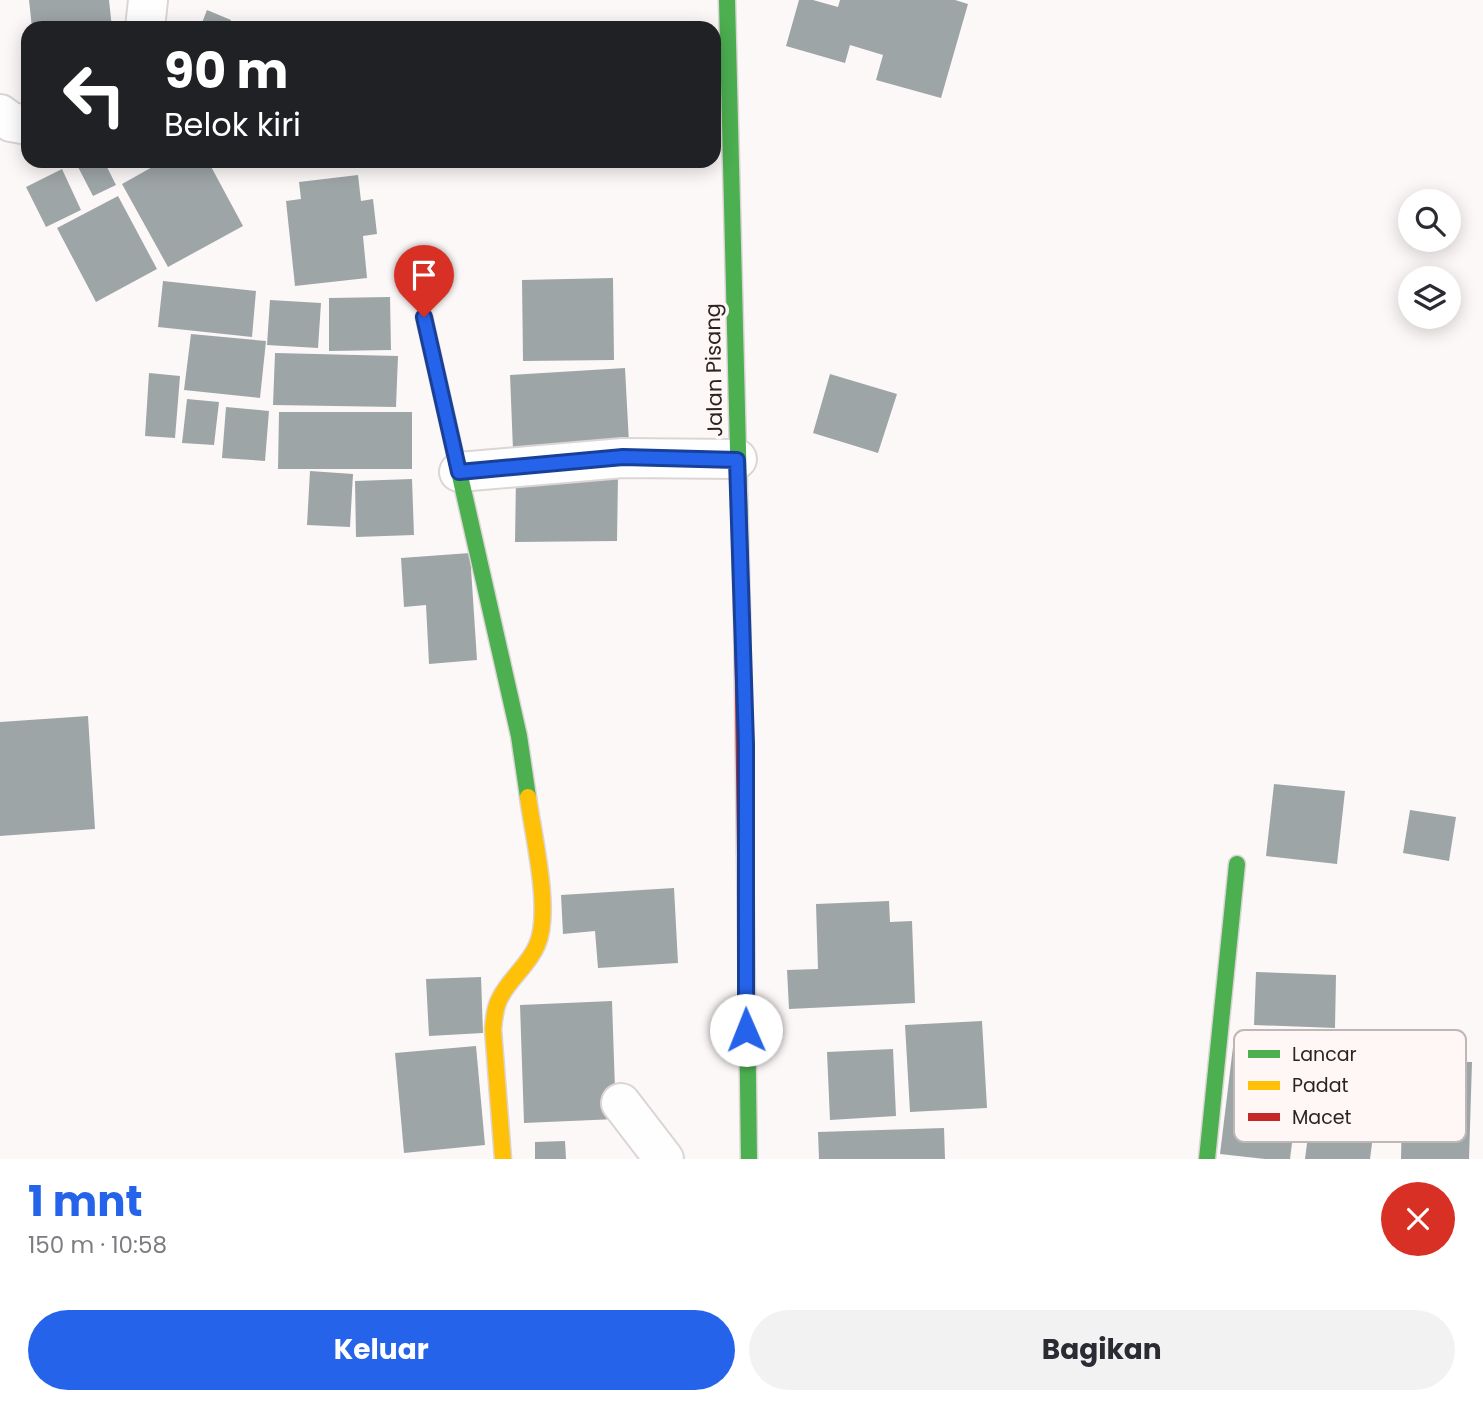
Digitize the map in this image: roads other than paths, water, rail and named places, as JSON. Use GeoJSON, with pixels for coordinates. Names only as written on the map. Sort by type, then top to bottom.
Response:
{"type":"FeatureCollection","features":[{"type":"Feature","properties":{"kind":"street"},"geometry":{"type":"LineString","coordinates":[[146,21],[148,0]]}},
{"type":"Feature","properties":{"kind":"street","name":"Jalan Pisang"},"geometry":{"type":"LineString","coordinates":[[727,0],[722,99],[746,744],[745,952],[749,1159]]}},
{"type":"Feature","properties":{"kind":"street"},"geometry":{"type":"LineString","coordinates":[[0,114],[11,122],[21,124]]}},
{"type":"Feature","properties":{"kind":"street"},"geometry":{"type":"LineString","coordinates":[[424,317],[519,736],[544,910],[543,930],[536,949],[500,998],[495,1012],[503,1159]]}},
{"type":"Feature","properties":{"kind":"street"},"geometry":{"type":"LineString","coordinates":[[459,472],[623,457],[737,460]]}},
{"type":"Feature","properties":{"kind":"street"},"geometry":{"type":"LineString","coordinates":[[1207,1159],[1237,864]]}},
{"type":"Feature","properties":{"kind":"street"},"geometry":{"type":"LineString","coordinates":[[621,1103],[664,1159]]}}]}
